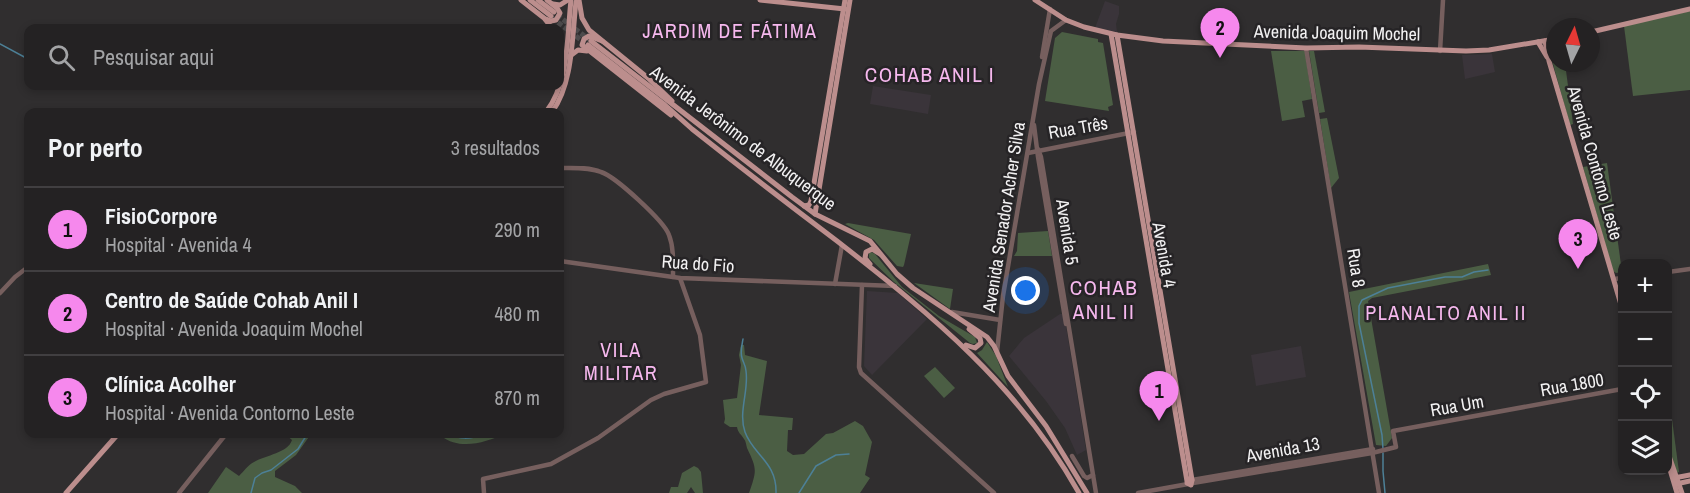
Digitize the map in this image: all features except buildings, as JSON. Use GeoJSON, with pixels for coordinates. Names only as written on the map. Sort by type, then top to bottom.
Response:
{"type":"FeatureCollection","features":[{"type":"Feature","properties":{"kind":"main road"},"geometry":{"type":"LineString","coordinates":[[521,0],[550,16]]}},
{"type":"Feature","properties":{"kind":"main road"},"geometry":{"type":"LineString","coordinates":[[530,0],[550,16],[551,24]]}},
{"type":"Feature","properties":{"kind":"main road"},"geometry":{"type":"LineString","coordinates":[[538,0],[552,21],[559,17],[558,10],[549,2]]}},
{"type":"Feature","properties":{"kind":"main road"},"geometry":{"type":"LineString","coordinates":[[549,2],[560,5],[570,0]]}},
{"type":"Feature","properties":{"kind":"main road"},"geometry":{"type":"LineString","coordinates":[[564,64],[570,0]]}},
{"type":"Feature","properties":{"kind":"main road"},"geometry":{"type":"LineString","coordinates":[[578,0],[583,22],[592,33],[656,85],[688,117]]}},
{"type":"Feature","properties":{"kind":"main road"},"geometry":{"type":"LineString","coordinates":[[554,108],[565,89],[578,0]]}},
{"type":"Feature","properties":{"kind":"main road"},"geometry":{"type":"LineString","coordinates":[[760,0],[846,9]]}},
{"type":"Feature","properties":{"kind":"main road"},"geometry":{"type":"LineString","coordinates":[[815,214],[846,9],[845,0]]}},
{"type":"Feature","properties":{"kind":"main road"},"geometry":{"type":"LineString","coordinates":[[804,206],[811,201],[846,9],[850,0]]}},
{"type":"Feature","properties":{"kind":"main road","name":"Avenida Joaquim Mochel"},"geometry":{"type":"LineString","coordinates":[[1030,0],[1065,20],[1113,35],[1185,42],[1440,51],[1489,50],[1545,41]]}},
{"type":"Feature","properties":{"kind":"main road","name":"Avenida Joaquim Mochel"},"geometry":{"type":"LineString","coordinates":[[1035,0],[1049,11]]}},
{"type":"Feature","properties":{"kind":"main road"},"geometry":{"type":"LineString","coordinates":[[1600,30],[1690,9]]}},
{"type":"Feature","properties":{"kind":"main road","name":"Avenida 4"},"geometry":{"type":"LineString","coordinates":[[1113,35],[1190,482],[1194,493]]}},
{"type":"Feature","properties":{"kind":"main road"},"geometry":{"type":"LineString","coordinates":[[589,46],[582,45],[585,37],[592,36],[602,41]]}},
{"type":"Feature","properties":{"kind":"main road","name":"Avenida Contorno Leste"},"geometry":{"type":"LineString","coordinates":[[1545,41],[1546,46]]}},
{"type":"Feature","properties":{"kind":"main road","name":"Avenida Contorno Leste"},"geometry":{"type":"LineString","coordinates":[[1538,42],[1546,56]]}},
{"type":"Feature","properties":{"kind":"main road"},"geometry":{"type":"LineString","coordinates":[[570,56],[579,49],[589,46]]}},
{"type":"Feature","properties":{"kind":"main road","name":"Avenida Jerônimo de Albuquerque"},"geometry":{"type":"LineString","coordinates":[[589,46],[688,117],[815,214],[870,241],[904,281],[985,335],[1008,376],[1046,426],[1087,493]]}},
{"type":"Feature","properties":{"kind":"main road","name":"Avenida Jerônimo de Albuquerque"},"geometry":{"type":"LineString","coordinates":[[589,46],[692,129],[884,277],[959,340],[1017,402],[1053,451],[1079,493]]}},
{"type":"Feature","properties":{"kind":"main road","name":"Avenida Contorno Leste"},"geometry":{"type":"LineString","coordinates":[[1552,72],[1618,292]]}},
{"type":"Feature","properties":{"kind":"main road"},"geometry":{"type":"LineString","coordinates":[[548,108],[559,90]]}},
{"type":"Feature","properties":{"kind":"main road"},"geometry":{"type":"LineString","coordinates":[[884,277],[867,261],[866,252],[871,249],[876,250],[891,266]]}},
{"type":"Feature","properties":{"kind":"main road"},"geometry":{"type":"LineString","coordinates":[[946,311],[977,336],[981,342],[979,346],[973,348],[959,340]]}},
{"type":"Feature","properties":{"kind":"main road"},"geometry":{"type":"LineString","coordinates":[[64,493],[111,438]]}},
{"type":"Feature","properties":{"kind":"main road"},"geometry":{"type":"LineString","coordinates":[[64,493],[114,438]]}},
{"type":"Feature","properties":{"kind":"main road"},"geometry":{"type":"LineString","coordinates":[[1672,469],[1677,493]]}},
{"type":"Feature","properties":{"kind":"main road"},"geometry":{"type":"LineString","coordinates":[[1672,473],[1682,493]]}},
{"type":"Feature","properties":{"kind":"main road"},"geometry":{"type":"LineString","coordinates":[[1675,481],[1690,475]]}},
{"type":"Feature","properties":{"kind":"main road"},"geometry":{"type":"LineString","coordinates":[[1675,481],[1690,481]]}},
{"type":"Feature","properties":{"kind":"main road"},"geometry":{"type":"LineString","coordinates":[[1682,493],[1684,485],[1690,481]]}},
{"type":"Feature","properties":{"kind":"main road","name":"Avenida 4"},"geometry":{"type":"LineString","coordinates":[[1189,493],[1190,482]]}},
{"type":"Feature","properties":{"kind":"street"},"geometry":{"type":"LineString","coordinates":[[1440,51],[1443,0]]}},
{"type":"Feature","properties":{"kind":"street","name":"Avenida Senador Acher Silva"},"geometry":{"type":"LineString","coordinates":[[997,354],[1000,320],[1049,11]]}},
{"type":"Feature","properties":{"kind":"street","name":"Avenida Senador Acher Silva"},"geometry":{"type":"LineString","coordinates":[[1039,84],[1049,36],[1053,28],[1065,20]]}},
{"type":"Feature","properties":{"kind":"street","name":"Rua 8"},"geometry":{"type":"LineString","coordinates":[[1306,48],[1379,493]]}},
{"type":"Feature","properties":{"kind":"street","name":"Avenida 5"},"geometry":{"type":"LineString","coordinates":[[1033,119],[1096,493]]}},
{"type":"Feature","properties":{"kind":"street","name":"Rua Três"},"geometry":{"type":"LineString","coordinates":[[1028,153],[1038,149],[1131,133]]}},
{"type":"Feature","properties":{"kind":"street"},"geometry":{"type":"LineString","coordinates":[[564,168],[604,173],[663,224],[671,242],[673,277]]}},
{"type":"Feature","properties":{"kind":"street"},"geometry":{"type":"LineString","coordinates":[[835,284],[842,245]]}},
{"type":"Feature","properties":{"kind":"street","name":"Rua do Fio"},"geometry":{"type":"LineString","coordinates":[[564,262],[680,278],[895,286]]}},
{"type":"Feature","properties":{"kind":"street"},"geometry":{"type":"LineString","coordinates":[[1672,271],[1690,269]]}},
{"type":"Feature","properties":{"kind":"street"},"geometry":{"type":"LineString","coordinates":[[0,293],[24,270]]}},
{"type":"Feature","properties":{"kind":"street"},"geometry":{"type":"LineString","coordinates":[[484,493],[483,479],[551,464],[598,438],[651,400],[706,382],[700,335],[680,278]]}},
{"type":"Feature","properties":{"kind":"street"},"geometry":{"type":"LineString","coordinates":[[1614,279],[1618,279]]}},
{"type":"Feature","properties":{"kind":"street"},"geometry":{"type":"LineString","coordinates":[[862,285],[859,343],[861,374],[994,493]]}},
{"type":"Feature","properties":{"kind":"street"},"geometry":{"type":"LineString","coordinates":[[946,311],[1000,320]]}},
{"type":"Feature","properties":{"kind":"street"},"geometry":{"type":"LineString","coordinates":[[973,316],[1001,327]]}},
{"type":"Feature","properties":{"kind":"street","name":"Rua 1800"},"geometry":{"type":"LineString","coordinates":[[1526,407],[1618,390]]}},
{"type":"Feature","properties":{"kind":"street","name":"Rua Um"},"geometry":{"type":"LineString","coordinates":[[1396,447],[1393,431],[1526,407]]}},
{"type":"Feature","properties":{"kind":"street"},"geometry":{"type":"LineString","coordinates":[[179,493],[223,438]]}},
{"type":"Feature","properties":{"kind":"street","name":"Avenida 13"},"geometry":{"type":"LineString","coordinates":[[1138,493],[1396,447]]}},
{"type":"Feature","properties":{"kind":"street"},"geometry":{"type":"LineString","coordinates":[[1072,456],[1084,476],[1087,478],[1093,475]]}},
{"type":"Feature","properties":{"kind":"shaded area"},"geometry":{"type":"Polygon","coordinates":[[[1105,1],[1119,6],[1117,32],[1095,28],[1105,1]]]}},
{"type":"Feature","properties":{"kind":"shaded area"},"geometry":{"type":"Polygon","coordinates":[[[1492,54],[1495,72],[1465,79],[1462,55],[1492,54]]]}},
{"type":"Feature","properties":{"kind":"shaded area"},"geometry":{"type":"Polygon","coordinates":[[[873,86],[931,95],[928,114],[870,104],[873,86]]]}},
{"type":"Feature","properties":{"kind":"shaded area"},"geometry":{"type":"Polygon","coordinates":[[[867,291],[898,293],[927,319],[872,375],[864,366],[867,291]]]}},
{"type":"Feature","properties":{"kind":"shaded area"},"geometry":{"type":"Polygon","coordinates":[[[1060,314],[1065,320],[1086,450],[1077,455],[1065,428],[1009,356],[1024,338],[1060,314]]]}},
{"type":"Feature","properties":{"kind":"shaded area"},"geometry":{"type":"Polygon","coordinates":[[[1301,346],[1306,377],[1256,386],[1251,355],[1301,346]]]}},
{"type":"Feature","properties":{"kind":"green space"},"geometry":{"type":"Polygon","coordinates":[[[1690,11],[1690,90],[1633,96],[1624,26],[1690,11]]]}},
{"type":"Feature","properties":{"kind":"green space"},"geometry":{"type":"Polygon","coordinates":[[[1062,32],[1098,39],[1098,42],[1103,43],[1113,105],[1108,107],[1109,111],[1045,101],[1055,38],[1062,32]]]}},
{"type":"Feature","properties":{"kind":"green space"},"geometry":{"type":"Polygon","coordinates":[[[1271,51],[1305,51],[1312,99],[1302,101],[1305,117],[1282,121],[1271,51]]]}},
{"type":"Feature","properties":{"kind":"green space"},"geometry":{"type":"Polygon","coordinates":[[[1309,51],[1314,51],[1325,112],[1319,113],[1309,51]]]}},
{"type":"Feature","properties":{"kind":"green space"},"geometry":{"type":"Polygon","coordinates":[[[1555,72],[1566,72],[1573,124],[1570,125],[1555,72]]]}},
{"type":"Feature","properties":{"kind":"green space"},"geometry":{"type":"Polygon","coordinates":[[[1327,118],[1339,178],[1331,188],[1320,119],[1327,118]]]}},
{"type":"Feature","properties":{"kind":"green space"},"geometry":{"type":"Polygon","coordinates":[[[1607,163],[1620,259],[1618,259],[1618,273],[1613,271],[1583,167],[1607,163]]]}},
{"type":"Feature","properties":{"kind":"green space"},"geometry":{"type":"Polygon","coordinates":[[[845,224],[911,234],[903,267],[897,266],[874,240],[845,224]]]}},
{"type":"Feature","properties":{"kind":"green space"},"geometry":{"type":"Polygon","coordinates":[[[1048,231],[1052,256],[1014,256],[1017,251],[1018,233],[1048,231]]]}},
{"type":"Feature","properties":{"kind":"green space"},"geometry":{"type":"Polygon","coordinates":[[[871,252],[902,287],[939,316],[975,337],[977,343],[970,343],[894,282],[869,258],[871,252]]]}},
{"type":"Feature","properties":{"kind":"green space"},"geometry":{"type":"Polygon","coordinates":[[[1488,264],[1491,275],[1372,298],[1368,301],[1392,438],[1386,446],[1376,445],[1349,292],[1488,264]]]}},
{"type":"Feature","properties":{"kind":"green space"},"geometry":{"type":"Polygon","coordinates":[[[914,283],[953,289],[950,309],[914,283]]]}},
{"type":"Feature","properties":{"kind":"green space"},"geometry":{"type":"Polygon","coordinates":[[[987,342],[996,356],[1008,387],[977,353],[987,342]]]}},
{"type":"Feature","properties":{"kind":"green space"},"geometry":{"type":"Polygon","coordinates":[[[741,345],[744,345],[745,355],[767,361],[759,415],[793,418],[792,430],[788,430],[787,451],[793,455],[804,454],[826,434],[833,433],[855,421],[863,426],[872,442],[865,475],[870,478],[860,493],[749,493],[755,474],[753,461],[737,427],[730,427],[724,423],[723,400],[737,398],[741,345]]]}},
{"type":"Feature","properties":{"kind":"green space"},"geometry":{"type":"Polygon","coordinates":[[[935,367],[955,388],[944,398],[924,376],[935,367]]]}},
{"type":"Feature","properties":{"kind":"green space"},"geometry":{"type":"Polygon","coordinates":[[[1672,419],[1679,472],[1676,473],[1672,460],[1672,419]]]}},
{"type":"Feature","properties":{"kind":"green space"},"geometry":{"type":"Polygon","coordinates":[[[290,438],[308,438],[296,455],[275,471],[275,477],[295,486],[302,493],[208,493],[226,467],[239,476],[252,463],[286,448],[292,440],[290,438]]]}},
{"type":"Feature","properties":{"kind":"green space"},"geometry":{"type":"Polygon","coordinates":[[[444,438],[494,438],[473,444],[449,441],[444,438]]]}},
{"type":"Feature","properties":{"kind":"green space"},"geometry":{"type":"Polygon","coordinates":[[[694,466],[701,472],[703,493],[695,493],[691,487],[687,493],[669,493],[671,487],[678,487],[682,473],[694,466]]]}},
{"type":"Feature","properties":{"kind":"waterway"},"geometry":{"type":"LineString","coordinates":[[0,44],[24,57]]}},
{"type":"Feature","properties":{"kind":"waterway"},"geometry":{"type":"LineString","coordinates":[[1383,449],[1359,323],[1359,306],[1362,300],[1388,288],[1445,277],[1462,277],[1488,270]]}},
{"type":"Feature","properties":{"kind":"waterway"},"geometry":{"type":"LineString","coordinates":[[743,339],[741,353],[747,379],[743,424],[753,447],[773,474],[776,493]]}},
{"type":"Feature","properties":{"kind":"waterway"},"geometry":{"type":"LineString","coordinates":[[251,493],[255,478],[271,470],[298,449],[305,438]]}},
{"type":"Feature","properties":{"kind":"waterway"},"geometry":{"type":"LineString","coordinates":[[1383,453],[1385,493]]}},
{"type":"Feature","properties":{"kind":"waterway"},"geometry":{"type":"LineString","coordinates":[[799,493],[816,466],[836,455],[849,454]]}},
{"type":"Feature","properties":{"kind":"tunnel"},"geometry":{"type":"LineString","coordinates":[[557,15],[591,41]]}},
{"type":"Feature","properties":{"kind":"tunnel"},"geometry":{"type":"LineString","coordinates":[[552,18],[560,24]]}},
{"type":"Feature","properties":{"kind":"tunnel"},"geometry":{"type":"LineString","coordinates":[[564,27],[585,43]]}},
{"type":"Feature","properties":{"kind":"place","name":"Centro de Saúde Cohab Anil I"},"geometry":{"type":"Point","coordinates":[1220,58]}},
{"type":"Feature","properties":{"kind":"place","name":"Clínica Acolher"},"geometry":{"type":"Point","coordinates":[1578,269]}},
{"type":"Feature","properties":{"kind":"place","name":"FisioCorpore"},"geometry":{"type":"Point","coordinates":[1159,421]}},
{"type":"Feature","properties":{"kind":"district","name":"JARDIM DE FÁTIMA"},"geometry":{"type":"Point","coordinates":[730,31]}},
{"type":"Feature","properties":{"kind":"district","name":"COHAB ANIL I"},"geometry":{"type":"Point","coordinates":[930,75]}},
{"type":"Feature","properties":{"kind":"district","name":"COHAB ANIL II"},"geometry":{"type":"Point","coordinates":[1104,300]}},
{"type":"Feature","properties":{"kind":"district","name":"PLANALTO ANIL II"},"geometry":{"type":"Point","coordinates":[1446,313]}},
{"type":"Feature","properties":{"kind":"district","name":"VILA MILITAR"},"geometry":{"type":"Point","coordinates":[621,362]}}]}
